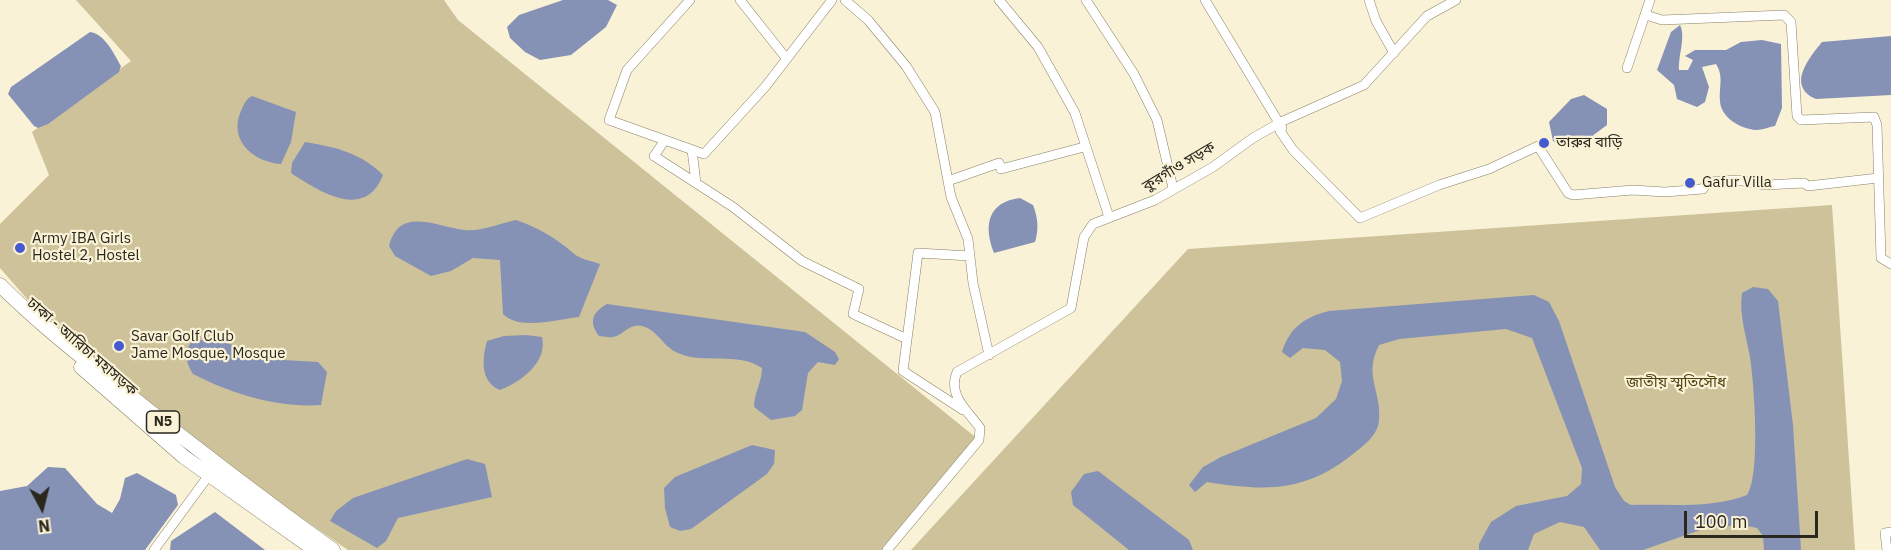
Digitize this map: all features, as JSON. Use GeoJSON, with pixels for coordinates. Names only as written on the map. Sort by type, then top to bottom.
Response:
{"type":"FeatureCollection","features":[{"type":"Feature","properties":{"kind":"highway","name":"N5"},"geometry":{"type":"LineString","coordinates":[[0,285],[35,320],[213,470],[333,550]]}},
{"type":"Feature","properties":{"kind":"highway","name":"ঢাকা - আরিচা মহাসড়ক"},"geometry":{"type":"LineString","coordinates":[[0,297],[184,458],[213,470],[315,550]]}},
{"type":"Feature","properties":{"kind":"street"},"geometry":{"type":"LineString","coordinates":[[690,0],[627,70],[609,120],[704,154],[765,87],[832,0]]}},
{"type":"Feature","properties":{"kind":"street"},"geometry":{"type":"LineString","coordinates":[[740,0],[786,58]]}},
{"type":"Feature","properties":{"kind":"street"},"geometry":{"type":"LineString","coordinates":[[845,0],[868,20],[906,66],[935,112],[951,197],[968,239],[988,355]]}},
{"type":"Feature","properties":{"kind":"street"},"geometry":{"type":"LineString","coordinates":[[999,0],[1038,47],[1075,113],[1084,147],[1097,176],[1109,217]]}},
{"type":"Feature","properties":{"kind":"street"},"geometry":{"type":"LineString","coordinates":[[1086,0],[1134,74],[1157,120],[1173,188]]}},
{"type":"Feature","properties":{"kind":"street"},"geometry":{"type":"LineString","coordinates":[[1205,0],[1251,73],[1282,128],[1280,131],[1293,150],[1360,218],[1440,184],[1489,169],[1538,146],[1568,193],[1573,195],[1640,189],[1665,192],[1703,189],[1707,182],[1722,180],[1765,185],[1804,183],[1808,186],[1878,178]]}},
{"type":"Feature","properties":{"kind":"street"},"geometry":{"type":"LineString","coordinates":[[1369,0],[1394,53]]}},
{"type":"Feature","properties":{"kind":"street","name":"কুরগাঁও সড়ক"},"geometry":{"type":"LineString","coordinates":[[887,550],[979,440],[980,428],[965,411],[954,388],[957,372],[1071,308],[1087,229],[1109,217],[1155,200],[1213,167],[1246,143],[1278,124],[1364,86],[1427,16],[1456,0]]}},
{"type":"Feature","properties":{"kind":"street"},"geometry":{"type":"LineString","coordinates":[[1628,68],[1650,0]]}},
{"type":"Feature","properties":{"kind":"street"},"geometry":{"type":"LineString","coordinates":[[1646,15],[1662,20],[1784,15],[1791,22],[1797,116],[1801,120],[1874,117],[1877,125],[1878,178],[1886,222],[1881,258],[1891,264]]}},
{"type":"Feature","properties":{"kind":"street"},"geometry":{"type":"LineString","coordinates":[[665,140],[654,156],[733,207],[802,261],[860,289],[853,314],[907,339]]}},
{"type":"Feature","properties":{"kind":"street"},"geometry":{"type":"LineString","coordinates":[[948,181],[999,163],[1001,169],[1084,147]]}},
{"type":"Feature","properties":{"kind":"street"},"geometry":{"type":"LineString","coordinates":[[692,150],[696,183]]}},
{"type":"Feature","properties":{"kind":"street"},"geometry":{"type":"LineString","coordinates":[[965,411],[903,372],[918,253],[970,256]]}},
{"type":"Feature","properties":{"kind":"street"},"geometry":{"type":"LineString","coordinates":[[154,550],[213,470]]}},
{"type":"Feature","properties":{"kind":"street"},"geometry":{"type":"LineString","coordinates":[[1887,550],[1885,533],[1891,532]]}},
{"type":"Feature","properties":{"kind":"green space"},"geometry":{"type":"Polygon","coordinates":[[[76,0],[444,0],[458,20],[979,440],[887,550],[348,550],[173,430],[28,300],[0,268],[0,224],[49,175],[32,132],[131,61],[76,0]]]}},
{"type":"Feature","properties":{"kind":"green space","name":"জাতীয় স্মৃতিসৌধ"},"geometry":{"type":"Polygon","coordinates":[[[1832,205],[1855,550],[911,550],[1188,249],[1832,205]]]}},
{"type":"Feature","properties":{"kind":"water"},"geometry":{"type":"Polygon","coordinates":[[[563,0],[608,0],[617,5],[606,27],[571,55],[540,60],[525,52],[510,38],[507,27],[519,15],[563,0]]]}},
{"type":"Feature","properties":{"kind":"water"},"geometry":{"type":"Polygon","coordinates":[[[1680,25],[1682,35],[1679,70],[1688,70],[1693,60],[1685,56],[1695,50],[1726,50],[1741,42],[1762,40],[1781,44],[1782,108],[1775,126],[1758,130],[1750,129],[1738,125],[1727,117],[1721,106],[1721,77],[1716,64],[1702,67],[1709,87],[1705,102],[1697,107],[1677,99],[1674,85],[1657,70],[1671,32],[1680,25]]]}},
{"type":"Feature","properties":{"kind":"water"},"geometry":{"type":"Polygon","coordinates":[[[90,32],[100,36],[108,45],[121,66],[119,72],[48,124],[38,128],[34,126],[8,94],[11,87],[90,32]]]}},
{"type":"Feature","properties":{"kind":"water"},"geometry":{"type":"Polygon","coordinates":[[[1891,36],[1891,95],[1816,99],[1802,87],[1801,79],[1806,64],[1822,42],[1891,36]]]}},
{"type":"Feature","properties":{"kind":"water"},"geometry":{"type":"Polygon","coordinates":[[[1584,95],[1607,109],[1607,125],[1582,143],[1568,146],[1553,141],[1549,122],[1571,99],[1584,95]]]}},
{"type":"Feature","properties":{"kind":"water"},"geometry":{"type":"Polygon","coordinates":[[[252,96],[296,112],[291,142],[281,164],[261,159],[246,148],[241,140],[238,122],[244,104],[252,96]]]}},
{"type":"Feature","properties":{"kind":"water"},"geometry":{"type":"Polygon","coordinates":[[[305,142],[327,146],[357,156],[383,175],[375,189],[365,197],[354,200],[328,194],[291,173],[292,163],[305,142]]]}},
{"type":"Feature","properties":{"kind":"water"},"geometry":{"type":"Polygon","coordinates":[[[1020,198],[1033,205],[1035,210],[1037,228],[1035,242],[994,253],[989,233],[991,216],[1001,204],[1020,198]]]}},
{"type":"Feature","properties":{"kind":"water"},"geometry":{"type":"Polygon","coordinates":[[[516,220],[547,234],[579,257],[600,264],[579,317],[529,323],[510,319],[503,314],[500,260],[473,258],[451,271],[431,276],[395,256],[389,246],[394,233],[401,226],[410,222],[471,230],[484,229],[516,220]]]}},
{"type":"Feature","properties":{"kind":"water"},"geometry":{"type":"Polygon","coordinates":[[[1753,287],[1768,289],[1778,301],[1793,425],[1801,550],[1764,550],[1763,536],[1757,528],[1742,525],[1706,528],[1643,550],[1600,550],[1584,527],[1560,522],[1534,534],[1528,550],[1479,550],[1479,544],[1491,522],[1516,506],[1567,496],[1581,484],[1582,468],[1532,338],[1506,329],[1399,339],[1379,345],[1373,366],[1379,410],[1377,430],[1340,464],[1322,474],[1287,486],[1250,487],[1207,482],[1195,492],[1189,485],[1203,467],[1221,457],[1316,418],[1336,399],[1342,381],[1340,362],[1325,350],[1303,348],[1290,358],[1282,352],[1294,330],[1313,316],[1329,311],[1534,295],[1549,302],[1559,321],[1615,487],[1624,501],[1631,505],[1689,505],[1719,502],[1747,495],[1754,469],[1755,428],[1752,370],[1741,301],[1742,293],[1753,287]]]}},
{"type":"Feature","properties":{"kind":"water"},"geometry":{"type":"Polygon","coordinates":[[[607,304],[805,332],[835,352],[839,359],[835,365],[818,362],[808,373],[802,410],[795,416],[771,420],[754,407],[762,368],[742,360],[699,358],[678,353],[648,328],[642,326],[634,326],[613,337],[599,336],[594,326],[594,317],[598,310],[607,304]]]}},
{"type":"Feature","properties":{"kind":"water"},"geometry":{"type":"Polygon","coordinates":[[[504,336],[542,337],[541,355],[537,363],[524,376],[500,390],[489,381],[484,369],[487,341],[504,336]]]}},
{"type":"Feature","properties":{"kind":"water"},"geometry":{"type":"Polygon","coordinates":[[[213,339],[283,360],[318,362],[327,372],[321,405],[271,402],[223,388],[193,374],[186,358],[189,345],[192,341],[213,339]]]}},
{"type":"Feature","properties":{"kind":"water"},"geometry":{"type":"Polygon","coordinates":[[[752,445],[775,450],[774,464],[767,474],[691,529],[680,531],[670,527],[665,508],[664,488],[675,477],[752,445]]]}},
{"type":"Feature","properties":{"kind":"water"},"geometry":{"type":"Polygon","coordinates":[[[467,459],[485,464],[492,497],[398,518],[386,541],[377,548],[330,521],[336,511],[353,498],[467,459]]]}},
{"type":"Feature","properties":{"kind":"water"},"geometry":{"type":"Polygon","coordinates":[[[48,467],[65,468],[97,504],[112,513],[120,499],[125,478],[137,473],[176,495],[178,505],[145,550],[0,550],[0,491],[27,486],[48,467]]]}},
{"type":"Feature","properties":{"kind":"water"},"geometry":{"type":"Polygon","coordinates":[[[1098,471],[1189,540],[1193,550],[1129,550],[1073,505],[1071,492],[1084,474],[1098,471]]]}},
{"type":"Feature","properties":{"kind":"water"},"geometry":{"type":"Polygon","coordinates":[[[215,512],[265,550],[170,550],[171,541],[215,512]]]}},
{"type":"Feature","properties":{"kind":"place","name":"তারুর বাড়ি"},"geometry":{"type":"Point","coordinates":[1544,143]}},
{"type":"Feature","properties":{"kind":"place","name":"Gafur Villa"},"geometry":{"type":"Point","coordinates":[1690,183]}},
{"type":"Feature","properties":{"kind":"place","name":"Army IBA Girls Hostel 2, Hostel"},"geometry":{"type":"Point","coordinates":[20,248]}},
{"type":"Feature","properties":{"kind":"place","name":"Savar Golf Club Jame Mosque, Mosque"},"geometry":{"type":"Point","coordinates":[119,346]}}]}
